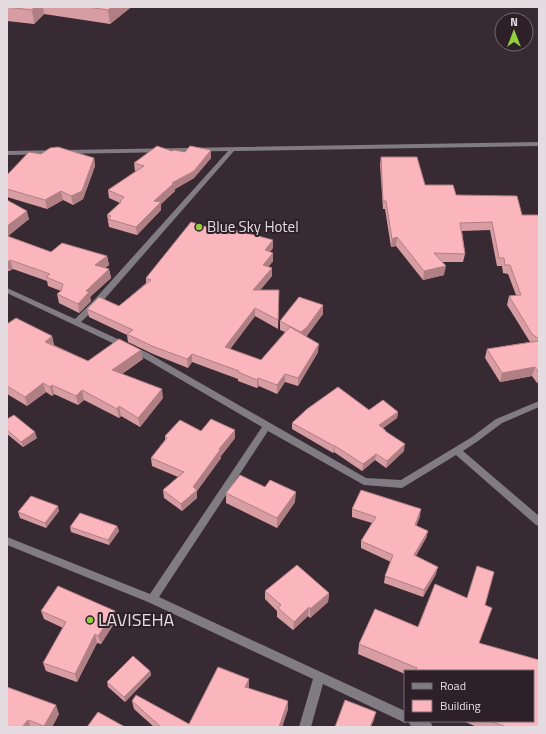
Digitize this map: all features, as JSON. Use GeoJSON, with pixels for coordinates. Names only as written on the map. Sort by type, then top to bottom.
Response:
{"type":"FeatureCollection","features":[{"type":"Feature","properties":{"kind":"street"},"geometry":{"type":"LineString","coordinates":[[7,153],[539,144]]}},
{"type":"Feature","properties":{"kind":"street"},"geometry":{"type":"LineString","coordinates":[[75,323],[98,301],[232,150]]}},
{"type":"Feature","properties":{"kind":"street"},"geometry":{"type":"LineString","coordinates":[[7,290],[145,355],[364,481],[402,484],[475,439],[499,421],[539,404]]}},
{"type":"Feature","properties":{"kind":"street"},"geometry":{"type":"LineString","coordinates":[[152,599],[267,426]]}},
{"type":"Feature","properties":{"kind":"street"},"geometry":{"type":"LineString","coordinates":[[456,450],[539,522]]}},
{"type":"Feature","properties":{"kind":"street"},"geometry":{"type":"LineString","coordinates":[[7,541],[152,599],[404,717]]}},
{"type":"Feature","properties":{"kind":"street"},"geometry":{"type":"LineString","coordinates":[[305,727],[319,677]]}},
{"type":"Feature","properties":{"kind":"street"},"geometry":{"type":"LineString","coordinates":[[416,722],[427,727]]}},
{"type":"Feature","properties":{"kind":"building"},"geometry":{"type":"Polygon","coordinates":[[[7,7],[34,7],[32,10],[7,7]]]}},
{"type":"Feature","properties":{"kind":"building"},"geometry":{"type":"Polygon","coordinates":[[[88,7],[112,7],[108,10],[88,7]]]}},
{"type":"Feature","properties":{"kind":"building"},"geometry":{"type":"Polygon","coordinates":[[[157,146],[172,151],[185,152],[190,146],[211,150],[194,171],[172,183],[174,183],[154,201],[161,202],[136,227],[108,219],[111,216],[107,215],[121,202],[124,197],[108,190],[144,166],[134,163],[157,146]]]}},
{"type":"Feature","properties":{"kind":"building"},"geometry":{"type":"Polygon","coordinates":[[[58,147],[94,158],[82,191],[71,196],[61,191],[45,200],[7,189],[7,175],[29,152],[41,154],[50,148],[58,147]]]}},
{"type":"Feature","properties":{"kind":"building"},"geometry":{"type":"Polygon","coordinates":[[[381,157],[417,157],[425,185],[453,185],[456,195],[517,196],[522,215],[539,215],[539,339],[532,334],[509,296],[521,295],[510,265],[505,265],[504,258],[499,258],[492,222],[460,223],[465,254],[434,253],[446,266],[424,271],[397,237],[392,239],[386,201],[383,201],[381,157]]]}},
{"type":"Feature","properties":{"kind":"building"},"geometry":{"type":"Polygon","coordinates":[[[7,200],[27,211],[7,226],[7,200]]]}},
{"type":"Feature","properties":{"kind":"building"},"geometry":{"type":"Polygon","coordinates":[[[191,222],[210,228],[213,224],[273,240],[265,250],[273,253],[263,265],[272,268],[253,290],[279,290],[278,320],[255,308],[225,347],[261,360],[290,327],[319,344],[298,378],[285,374],[277,385],[258,378],[257,380],[238,372],[239,371],[192,354],[187,359],[152,346],[127,334],[133,330],[87,309],[99,297],[119,306],[151,280],[146,278],[191,222]]]}},
{"type":"Feature","properties":{"kind":"building"},"geometry":{"type":"Polygon","coordinates":[[[7,236],[51,252],[62,243],[107,256],[95,265],[109,269],[86,291],[89,292],[78,304],[57,294],[61,291],[63,284],[46,277],[50,274],[10,260],[7,263],[7,236]]]}},
{"type":"Feature","properties":{"kind":"building"},"geometry":{"type":"Polygon","coordinates":[[[299,297],[323,305],[307,327],[301,332],[280,321],[299,297]]]}},
{"type":"Feature","properties":{"kind":"building"},"geometry":{"type":"Polygon","coordinates":[[[16,318],[52,336],[45,342],[88,361],[119,339],[141,350],[112,370],[162,389],[138,418],[119,406],[117,409],[82,390],[76,396],[52,385],[50,387],[43,383],[25,397],[7,386],[7,324],[16,318]]]}},
{"type":"Feature","properties":{"kind":"building"},"geometry":{"type":"Polygon","coordinates":[[[539,341],[539,373],[535,367],[502,373],[487,349],[539,341]]]}},
{"type":"Feature","properties":{"kind":"building"},"geometry":{"type":"Polygon","coordinates":[[[338,387],[369,410],[383,400],[398,412],[379,425],[385,431],[405,444],[387,461],[376,454],[363,464],[335,446],[292,423],[307,409],[338,387]]]}},
{"type":"Feature","properties":{"kind":"building"},"geometry":{"type":"Polygon","coordinates":[[[14,415],[35,432],[21,442],[7,430],[7,419],[14,415]]]}},
{"type":"Feature","properties":{"kind":"building"},"geometry":{"type":"Polygon","coordinates":[[[211,419],[235,430],[219,449],[220,450],[193,487],[197,490],[181,504],[163,490],[184,472],[151,458],[167,438],[165,436],[180,420],[201,431],[211,419]]]}},
{"type":"Feature","properties":{"kind":"building"},"geometry":{"type":"Polygon","coordinates":[[[240,475],[265,487],[270,480],[296,492],[277,518],[226,493],[240,475]]]}},
{"type":"Feature","properties":{"kind":"building"},"geometry":{"type":"Polygon","coordinates":[[[361,490],[421,509],[415,525],[428,531],[414,555],[438,567],[424,590],[385,576],[393,555],[361,541],[376,517],[352,509],[361,490]]]}},
{"type":"Feature","properties":{"kind":"building"},"geometry":{"type":"Polygon","coordinates":[[[31,496],[58,506],[45,523],[18,512],[31,496]]]}},
{"type":"Feature","properties":{"kind":"building"},"geometry":{"type":"Polygon","coordinates":[[[80,513],[117,526],[108,540],[70,527],[80,513]]]}},
{"type":"Feature","properties":{"kind":"building"},"geometry":{"type":"Polygon","coordinates":[[[297,565],[329,593],[310,609],[309,607],[294,622],[278,608],[281,605],[265,591],[297,565]]]}},
{"type":"Feature","properties":{"kind":"building"},"geometry":{"type":"Polygon","coordinates":[[[477,566],[494,572],[485,605],[492,608],[479,643],[539,660],[539,727],[507,727],[493,722],[534,722],[534,670],[416,670],[417,668],[359,644],[375,609],[418,627],[435,584],[467,598],[477,566]]]}},
{"type":"Feature","properties":{"kind":"building"},"geometry":{"type":"Polygon","coordinates":[[[58,586],[115,611],[98,636],[95,634],[75,674],[43,663],[66,622],[41,611],[58,586]]]}},
{"type":"Feature","properties":{"kind":"building"},"geometry":{"type":"Polygon","coordinates":[[[133,656],[150,671],[124,697],[107,682],[133,656]]]}},
{"type":"Feature","properties":{"kind":"building"},"geometry":{"type":"Polygon","coordinates":[[[218,667],[249,679],[245,687],[288,701],[279,727],[161,727],[132,701],[136,695],[189,724],[218,667]]]}},
{"type":"Feature","properties":{"kind":"building"},"geometry":{"type":"Polygon","coordinates":[[[7,687],[56,705],[44,726],[28,720],[22,727],[7,727],[7,687]]]}},
{"type":"Feature","properties":{"kind":"building"},"geometry":{"type":"Polygon","coordinates":[[[345,700],[376,712],[370,727],[335,727],[345,700]]]}},
{"type":"Feature","properties":{"kind":"building"},"geometry":{"type":"Polygon","coordinates":[[[98,712],[125,727],[87,727],[98,712]]]}},
{"type":"Feature","properties":{"kind":"place","name":"Blue Sky Hotel"},"geometry":{"type":"Point","coordinates":[199,227]}},
{"type":"Feature","properties":{"kind":"place","name":"LAVISEHA"},"geometry":{"type":"Point","coordinates":[90,620]}}]}
